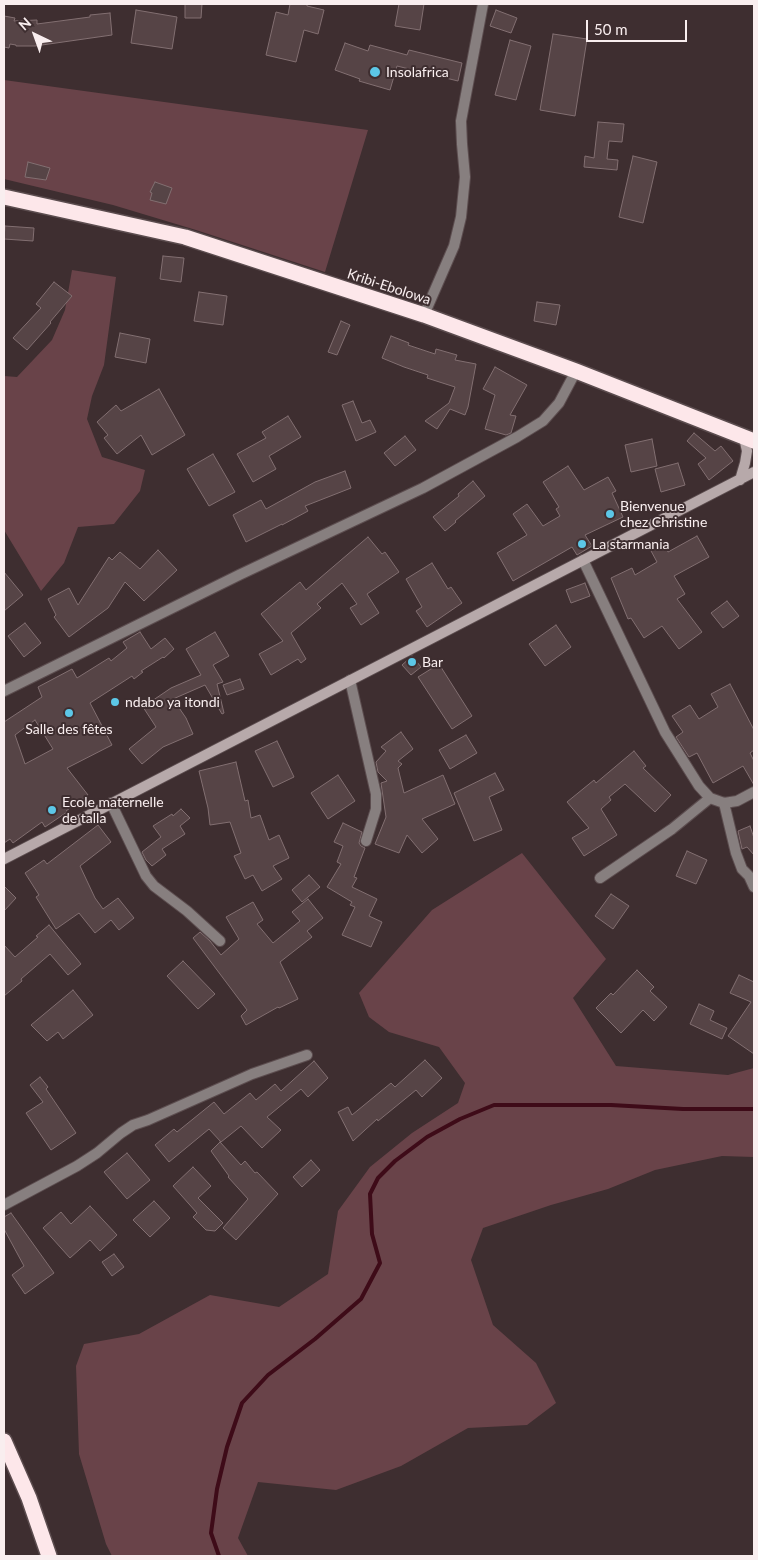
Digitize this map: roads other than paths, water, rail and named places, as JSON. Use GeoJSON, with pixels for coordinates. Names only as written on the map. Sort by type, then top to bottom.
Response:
{"type":"FeatureCollection","features":[{"type":"Feature","properties":{"kind":"highway","name":"Kribi-Ebolowa"},"geometry":{"type":"LineString","coordinates":[[4,197],[185,237],[424,315],[576,371],[749,440]]}},
{"type":"Feature","properties":{"kind":"highway"},"geometry":{"type":"LineString","coordinates":[[4,1441],[29,1498],[49,1556]]}},
{"type":"Feature","properties":{"kind":"street"},"geometry":{"type":"LineString","coordinates":[[424,315],[454,246],[461,217],[465,177],[461,121],[483,4]]}},
{"type":"Feature","properties":{"kind":"street"},"geometry":{"type":"LineString","coordinates":[[4,690],[238,575],[423,488],[517,437],[543,420],[559,403],[576,371]]}},
{"type":"Feature","properties":{"kind":"street"},"geometry":{"type":"LineString","coordinates":[[740,480],[749,440]]}},
{"type":"Feature","properties":{"kind":"street"},"geometry":{"type":"LineString","coordinates":[[4,859],[754,472]]}},
{"type":"Feature","properties":{"kind":"street"},"geometry":{"type":"LineString","coordinates":[[583,560],[665,732],[699,786],[710,798],[724,803],[736,801],[754,792]]}},
{"type":"Feature","properties":{"kind":"street"},"geometry":{"type":"LineString","coordinates":[[350,680],[376,794],[376,810],[366,841]]}},
{"type":"Feature","properties":{"kind":"street"},"geometry":{"type":"LineString","coordinates":[[600,878],[672,830],[710,798]]}},
{"type":"Feature","properties":{"kind":"street"},"geometry":{"type":"LineString","coordinates":[[724,803],[736,853],[742,869],[749,876],[754,887]]}},
{"type":"Feature","properties":{"kind":"street"},"geometry":{"type":"LineString","coordinates":[[111,804],[142,869],[154,886],[187,910],[220,941]]}},
{"type":"Feature","properties":{"kind":"street"},"geometry":{"type":"LineString","coordinates":[[4,1205],[77,1166],[97,1153],[132,1125],[148,1120],[252,1074],[307,1055]]}},
{"type":"Feature","properties":{"kind":"waterway"},"geometry":{"type":"LineString","coordinates":[[219,1556],[211,1533],[217,1489],[227,1447],[242,1403],[268,1375],[315,1339],[361,1299],[380,1263],[372,1234],[370,1194],[378,1178],[395,1161],[427,1137],[460,1119],[494,1105],[611,1105],[683,1109],[754,1109]]}},
{"type":"Feature","properties":{"kind":"place","name":"Insolafrica"},"geometry":{"type":"Point","coordinates":[375,72]}},
{"type":"Feature","properties":{"kind":"place","name":"Bienvenue chez Christine"},"geometry":{"type":"Point","coordinates":[610,514]}},
{"type":"Feature","properties":{"kind":"place","name":"La starmania"},"geometry":{"type":"Point","coordinates":[582,544]}},
{"type":"Feature","properties":{"kind":"place","name":"Bar"},"geometry":{"type":"Point","coordinates":[412,662]}},
{"type":"Feature","properties":{"kind":"place","name":"ndabo ya itondi"},"geometry":{"type":"Point","coordinates":[115,702]}},
{"type":"Feature","properties":{"kind":"place","name":"Salle des fêtes"},"geometry":{"type":"Point","coordinates":[69,713]}},
{"type":"Feature","properties":{"kind":"place","name":"Ecole maternelle de talla"},"geometry":{"type":"Point","coordinates":[52,810]}}]}
